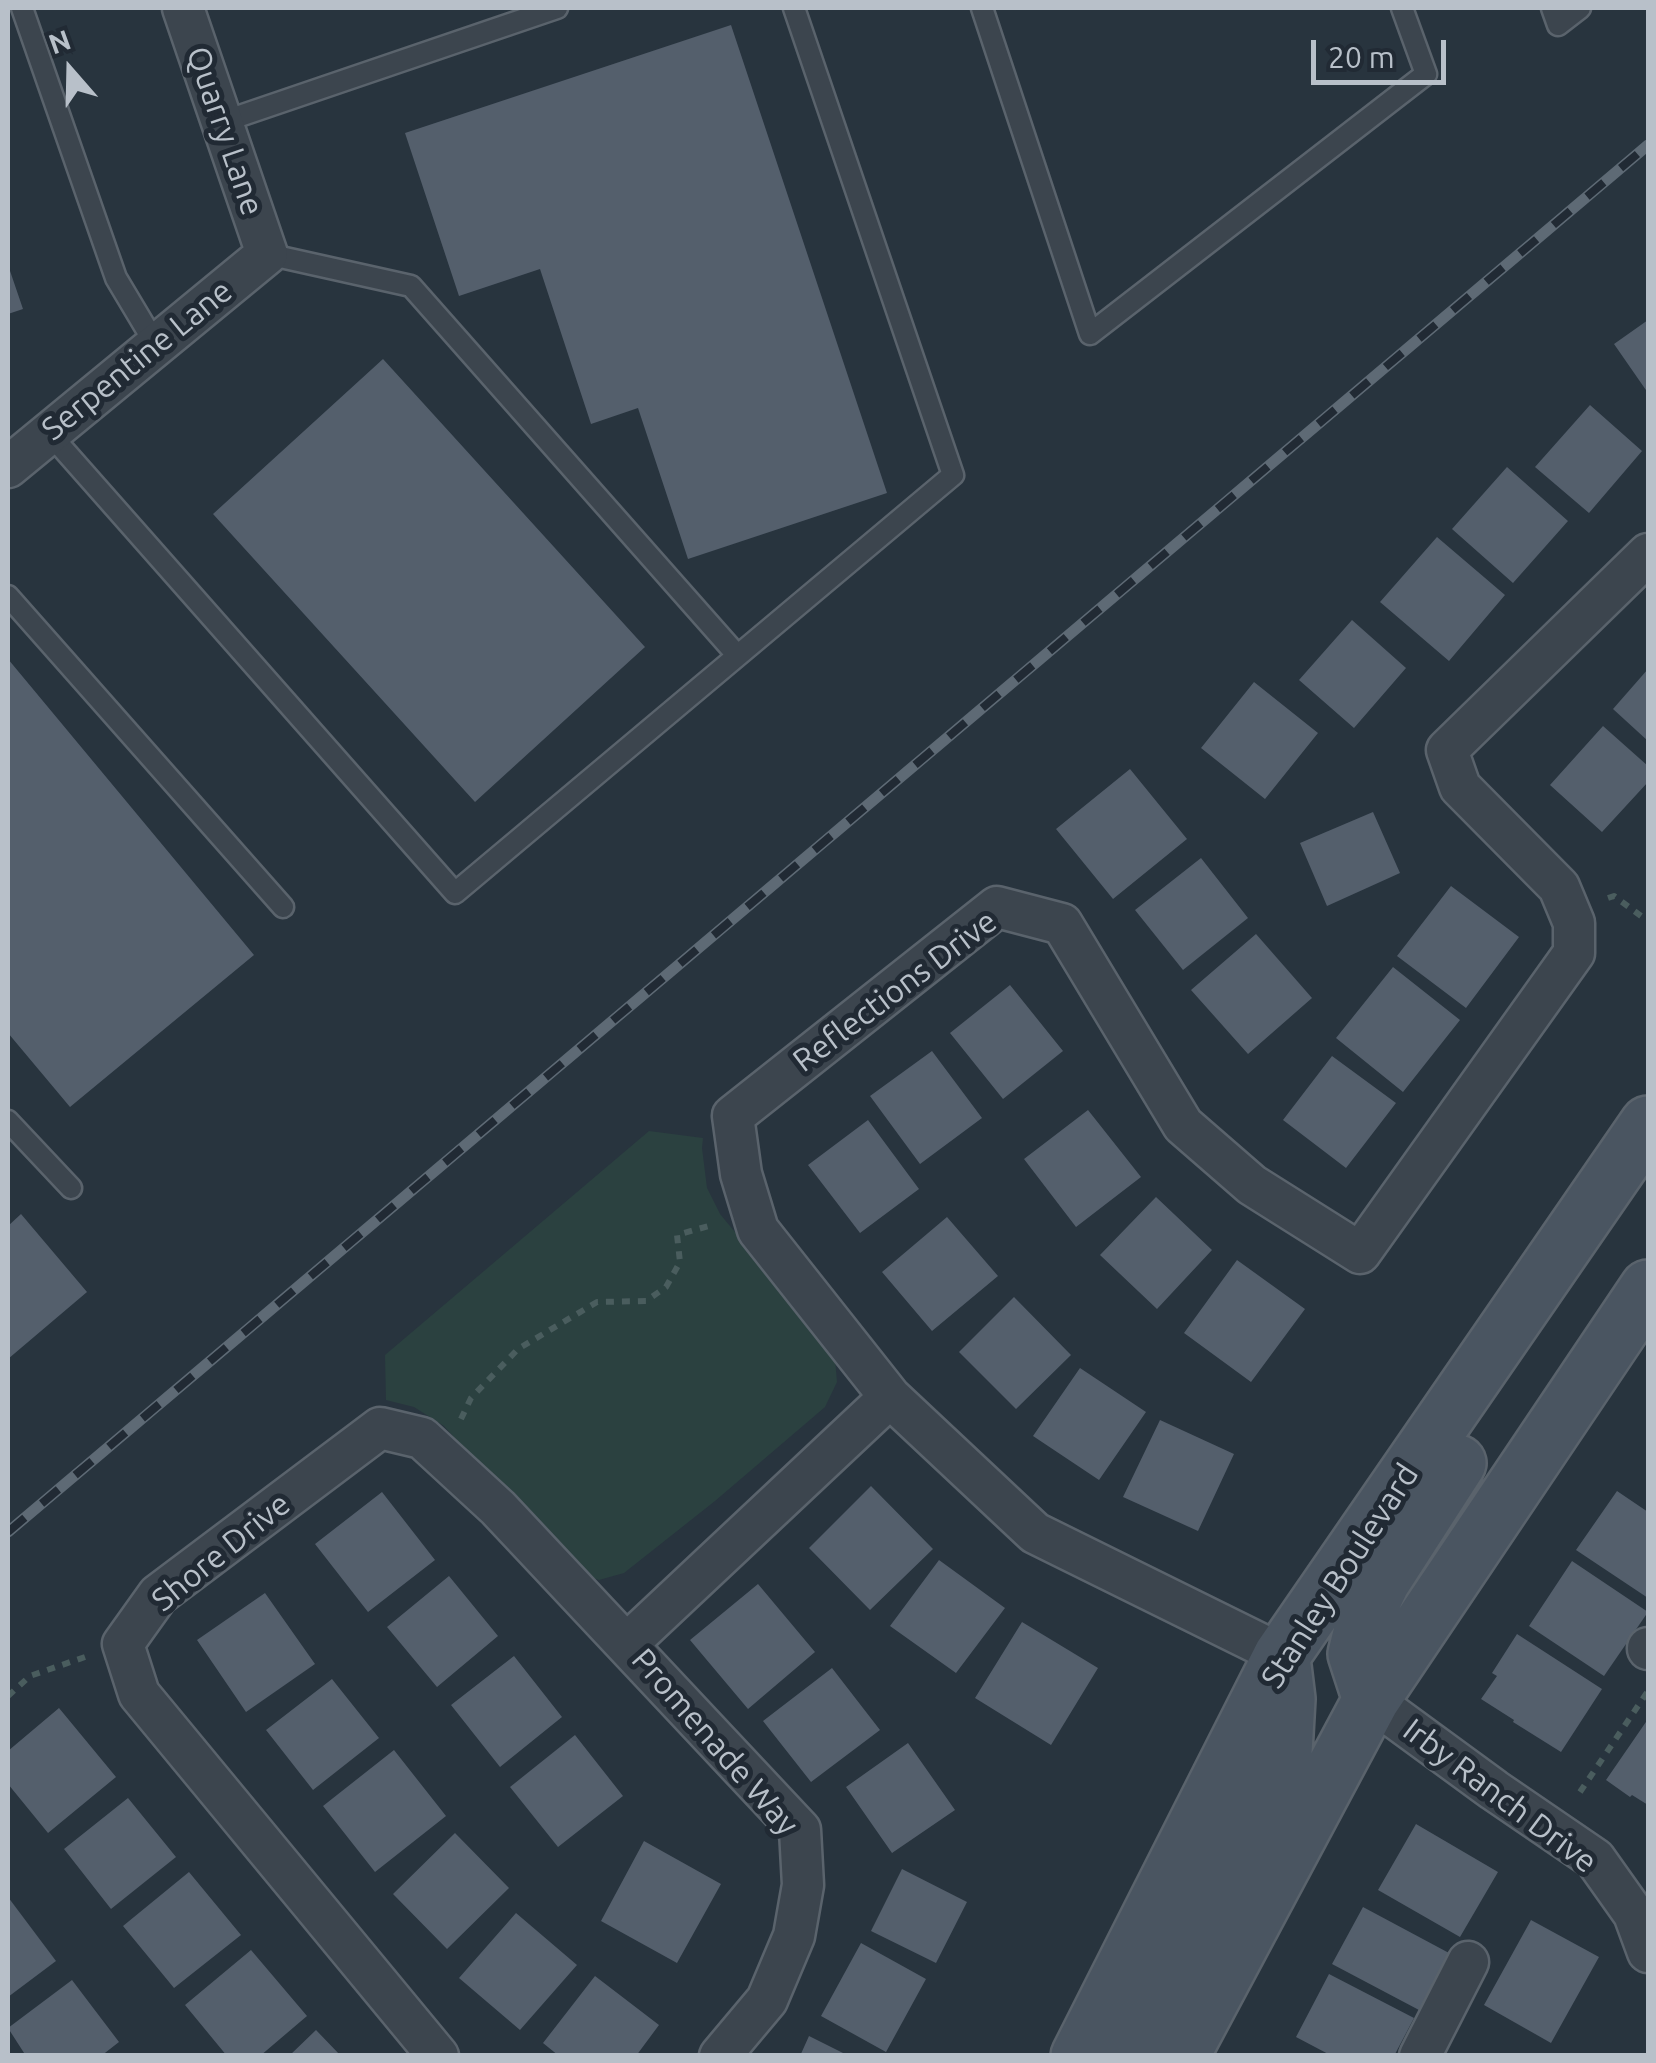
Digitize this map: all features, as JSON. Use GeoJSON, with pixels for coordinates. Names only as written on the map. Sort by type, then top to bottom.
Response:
{"type":"FeatureCollection","features":[{"type":"Feature","properties":{"kind":"main road","name":"Stanley Boulevard"},"geometry":{"type":"LineString","coordinates":[[1078,2056],[1282,1655],[1648,1124]]}},
{"type":"Feature","properties":{"kind":"main road"},"geometry":{"type":"LineString","coordinates":[[1371,1700],[1356,1654],[1382,1581],[1523,1361],[1575,1264],[1594,1200]]}},
{"type":"Feature","properties":{"kind":"main road"},"geometry":{"type":"LineString","coordinates":[[1181,2056],[1371,1700],[1648,1288]]}},
{"type":"Feature","properties":{"kind":"main road"},"geometry":{"type":"LineString","coordinates":[[1134,2056],[1161,1993],[1241,1845],[1284,1752],[1287,1698],[1282,1655]]}},
{"type":"Feature","properties":{"kind":"street","name":"Quarry Lane"},"geometry":{"type":"LineString","coordinates":[[182,8],[266,254]]}},
{"type":"Feature","properties":{"kind":"street","name":"Serpentine Lane"},"geometry":{"type":"LineString","coordinates":[[8,466],[266,254]]}},
{"type":"Feature","properties":{"kind":"street","name":"Reflections Drive"},"geometry":{"type":"LineString","coordinates":[[1282,1655],[1035,1533],[890,1397],[758,1230],[741,1174],[733,1116],[997,907],[1062,924],[1183,1125],[1252,1185],[1360,1253],[1574,952],[1574,923],[1559,887],[1460,787],[1447,750],[1648,554]]}},
{"type":"Feature","properties":{"kind":"street","name":"Promenade Way"},"geometry":{"type":"LineString","coordinates":[[720,2056],[767,2000],[794,1936],[804,1885],[800,1830],[627,1644],[890,1397]]}},
{"type":"Feature","properties":{"kind":"street","name":"Shore Drive"},"geometry":{"type":"LineString","coordinates":[[124,1644],[158,1595],[380,1428],[422,1438],[442,1455],[627,1644]]}},
{"type":"Feature","properties":{"kind":"street"},"geometry":{"type":"LineString","coordinates":[[124,1644],[139,1694],[438,2056]]}},
{"type":"Feature","properties":{"kind":"street","name":"Irby Ranch Drive"},"geometry":{"type":"LineString","coordinates":[[1371,1700],[1595,1859],[1634,1914],[1648,1952]]}},
{"type":"Feature","properties":{"kind":"street"},"geometry":{"type":"LineString","coordinates":[[1420,2056],[1468,1962]]}},
{"type":"Feature","properties":{"kind":"lane"},"geometry":{"type":"LineString","coordinates":[[22,8],[116,278],[156,344]]}},
{"type":"Feature","properties":{"kind":"lane"},"geometry":{"type":"LineString","coordinates":[[222,122],[557,8]]}},
{"type":"Feature","properties":{"kind":"lane"},"geometry":{"type":"LineString","coordinates":[[49,432],[456,893],[953,475],[794,8]]}},
{"type":"Feature","properties":{"kind":"lane"},"geometry":{"type":"LineString","coordinates":[[982,8],[1090,334],[1426,74],[1402,8]]}},
{"type":"Feature","properties":{"kind":"lane"},"geometry":{"type":"LineString","coordinates":[[1552,8],[1558,25],[1580,8]]}},
{"type":"Feature","properties":{"kind":"lane"},"geometry":{"type":"LineString","coordinates":[[266,254],[412,286],[737,656]]}},
{"type":"Feature","properties":{"kind":"lane"},"geometry":{"type":"LineString","coordinates":[[8,596],[283,907]]}},
{"type":"Feature","properties":{"kind":"lane"},"geometry":{"type":"LineString","coordinates":[[8,1120],[71,1188]]}},
{"type":"Feature","properties":{"kind":"path"},"geometry":{"type":"LineString","coordinates":[[442,1455],[472,1398],[518,1349],[597,1302],[646,1301],[666,1286],[680,1262],[677,1235],[715,1224],[750,1201]]}},
{"type":"Feature","properties":{"kind":"path"},"geometry":{"type":"LineString","coordinates":[[8,1696],[30,1676],[124,1644]]}},
{"type":"Feature","properties":{"kind":"path"},"geometry":{"type":"LineString","coordinates":[[1580,1792],[1648,1690]]}},
{"type":"Feature","properties":{"kind":"green space"},"geometry":{"type":"Polygon","coordinates":[[[649,1131],[703,1138],[707,1188],[720,1214],[827,1343],[835,1359],[837,1382],[825,1407],[715,1501],[624,1573],[599,1580],[575,1571],[444,1426],[414,1407],[386,1400],[385,1355],[649,1131]]]}},
{"type":"Feature","properties":{"kind":"building"},"geometry":{"type":"Polygon","coordinates":[[[731,25],[887,493],[688,559],[638,408],[591,424],[540,269],[459,296],[405,133],[731,25]]]}},
{"type":"Feature","properties":{"kind":"building"},"geometry":{"type":"Polygon","coordinates":[[[8,265],[23,309],[8,314],[8,265]]]}},
{"type":"Feature","properties":{"kind":"building"},"geometry":{"type":"Polygon","coordinates":[[[1648,320],[1648,393],[1614,344],[1648,320]]]}},
{"type":"Feature","properties":{"kind":"building"},"geometry":{"type":"Polygon","coordinates":[[[383,359],[645,647],[475,802],[213,514],[383,359]]]}},
{"type":"Feature","properties":{"kind":"building"},"geometry":{"type":"Polygon","coordinates":[[[1590,405],[1642,451],[1589,513],[1535,467],[1590,405]]]}},
{"type":"Feature","properties":{"kind":"building"},"geometry":{"type":"Polygon","coordinates":[[[1507,467],[1568,521],[1513,583],[1452,529],[1507,467]]]}},
{"type":"Feature","properties":{"kind":"building"},"geometry":{"type":"Polygon","coordinates":[[[1437,537],[1505,595],[1449,661],[1380,602],[1437,537]]]}},
{"type":"Feature","properties":{"kind":"building"},"geometry":{"type":"Polygon","coordinates":[[[1352,620],[1406,668],[1354,728],[1299,680],[1352,620]]]}},
{"type":"Feature","properties":{"kind":"building"},"geometry":{"type":"Polygon","coordinates":[[[8,659],[254,955],[70,1107],[8,1033],[8,659]]]}},
{"type":"Feature","properties":{"kind":"building"},"geometry":{"type":"Polygon","coordinates":[[[1648,669],[1648,741],[1613,709],[1648,669]]]}},
{"type":"Feature","properties":{"kind":"building"},"geometry":{"type":"Polygon","coordinates":[[[1254,682],[1318,733],[1265,799],[1201,748],[1254,682]]]}},
{"type":"Feature","properties":{"kind":"building"},"geometry":{"type":"Polygon","coordinates":[[[1603,726],[1648,766],[1648,782],[1602,832],[1550,785],[1603,726]]]}},
{"type":"Feature","properties":{"kind":"building"},"geometry":{"type":"Polygon","coordinates":[[[1130,769],[1187,839],[1113,899],[1056,829],[1130,769]]]}},
{"type":"Feature","properties":{"kind":"building"},"geometry":{"type":"Polygon","coordinates":[[[1373,812],[1400,873],[1327,906],[1300,843],[1373,812]]]}},
{"type":"Feature","properties":{"kind":"building"},"geometry":{"type":"Polygon","coordinates":[[[1201,858],[1248,918],[1183,970],[1135,910],[1201,858]]]}},
{"type":"Feature","properties":{"kind":"building"},"geometry":{"type":"Polygon","coordinates":[[[1451,886],[1519,937],[1466,1008],[1397,956],[1451,886]]]}},
{"type":"Feature","properties":{"kind":"building"},"geometry":{"type":"Polygon","coordinates":[[[1256,934],[1312,998],[1248,1054],[1191,990],[1256,934]]]}},
{"type":"Feature","properties":{"kind":"building"},"geometry":{"type":"Polygon","coordinates":[[[1393,967],[1460,1020],[1403,1092],[1336,1038],[1393,967]]]}},
{"type":"Feature","properties":{"kind":"building"},"geometry":{"type":"Polygon","coordinates":[[[1010,985],[1063,1051],[1003,1099],[950,1033],[1010,985]]]}},
{"type":"Feature","properties":{"kind":"building"},"geometry":{"type":"Polygon","coordinates":[[[932,1051],[982,1118],[920,1164],[870,1096],[932,1051]]]}},
{"type":"Feature","properties":{"kind":"building"},"geometry":{"type":"Polygon","coordinates":[[[1332,1056],[1396,1103],[1346,1168],[1283,1120],[1332,1056]]]}},
{"type":"Feature","properties":{"kind":"building"},"geometry":{"type":"Polygon","coordinates":[[[1088,1110],[1141,1177],[1076,1227],[1024,1159],[1088,1110]]]}},
{"type":"Feature","properties":{"kind":"building"},"geometry":{"type":"Polygon","coordinates":[[[868,1120],[919,1189],[860,1233],[808,1165],[868,1120]]]}},
{"type":"Feature","properties":{"kind":"building"},"geometry":{"type":"Polygon","coordinates":[[[1156,1197],[1212,1250],[1157,1309],[1100,1255],[1156,1197]]]}},
{"type":"Feature","properties":{"kind":"building"},"geometry":{"type":"Polygon","coordinates":[[[21,1214],[87,1292],[8,1359],[8,1226],[21,1214]]]}},
{"type":"Feature","properties":{"kind":"building"},"geometry":{"type":"Polygon","coordinates":[[[947,1217],[998,1276],[932,1331],[882,1272],[947,1217]]]}},
{"type":"Feature","properties":{"kind":"building"},"geometry":{"type":"Polygon","coordinates":[[[1237,1260],[1305,1309],[1251,1382],[1184,1333],[1237,1260]]]}},
{"type":"Feature","properties":{"kind":"building"},"geometry":{"type":"Polygon","coordinates":[[[1014,1297],[1071,1355],[1016,1409],[959,1352],[1014,1297]]]}},
{"type":"Feature","properties":{"kind":"building"},"geometry":{"type":"Polygon","coordinates":[[[1080,1368],[1146,1412],[1099,1480],[1033,1436],[1080,1368]]]}},
{"type":"Feature","properties":{"kind":"building"},"geometry":{"type":"Polygon","coordinates":[[[1160,1420],[1234,1454],[1198,1531],[1123,1497],[1160,1420]]]}},
{"type":"Feature","properties":{"kind":"building"},"geometry":{"type":"Polygon","coordinates":[[[871,1486],[933,1549],[870,1610],[809,1548],[871,1486]]]}},
{"type":"Feature","properties":{"kind":"building"},"geometry":{"type":"Polygon","coordinates":[[[1617,1491],[1648,1512],[1648,1598],[1576,1550],[1617,1491]]]}},
{"type":"Feature","properties":{"kind":"building"},"geometry":{"type":"Polygon","coordinates":[[[382,1492],[435,1560],[368,1612],[315,1544],[382,1492]]]}},
{"type":"Feature","properties":{"kind":"building"},"geometry":{"type":"Polygon","coordinates":[[[939,1560],[1005,1608],[956,1673],[890,1626],[939,1560]]]}},
{"type":"Feature","properties":{"kind":"building"},"geometry":{"type":"Polygon","coordinates":[[[1572,1561],[1648,1612],[1604,1676],[1529,1626],[1572,1561]]]}},
{"type":"Feature","properties":{"kind":"building"},"geometry":{"type":"Polygon","coordinates":[[[449,1576],[498,1636],[437,1687],[387,1627],[449,1576]]]}},
{"type":"Feature","properties":{"kind":"building"},"geometry":{"type":"Polygon","coordinates":[[[758,1584],[815,1652],[748,1709],[690,1640],[758,1584]]]}},
{"type":"Feature","properties":{"kind":"building"},"geometry":{"type":"Polygon","coordinates":[[[265,1593],[315,1664],[246,1712],[197,1640],[265,1593]]]}},
{"type":"Feature","properties":{"kind":"building"},"geometry":{"type":"Polygon","coordinates":[[[1022,1622],[1098,1668],[1051,1745],[975,1698],[1022,1622]]]}},
{"type":"Feature","properties":{"kind":"building"},"geometry":{"type":"Polygon","coordinates":[[[1517,1634],[1602,1689],[1561,1752],[1481,1699],[1517,1634]]]}},
{"type":"Feature","properties":{"kind":"building"},"geometry":{"type":"Polygon","coordinates":[[[514,1656],[562,1717],[500,1767],[451,1705],[514,1656]]]}},
{"type":"Feature","properties":{"kind":"building"},"geometry":{"type":"Polygon","coordinates":[[[832,1668],[880,1730],[811,1782],[763,1721],[832,1668]]]}},
{"type":"Feature","properties":{"kind":"building"},"geometry":{"type":"Polygon","coordinates":[[[332,1679],[379,1738],[313,1790],[266,1730],[332,1679]]]}},
{"type":"Feature","properties":{"kind":"building"},"geometry":{"type":"Polygon","coordinates":[[[59,1708],[116,1777],[48,1833],[8,1784],[8,1751],[59,1708]]]}},
{"type":"Feature","properties":{"kind":"building"},"geometry":{"type":"Polygon","coordinates":[[[1648,1719],[1648,1805],[1606,1780],[1648,1719]]]}},
{"type":"Feature","properties":{"kind":"building"},"geometry":{"type":"Polygon","coordinates":[[[575,1735],[623,1796],[558,1847],[510,1787],[575,1735]]]}},
{"type":"Feature","properties":{"kind":"building"},"geometry":{"type":"Polygon","coordinates":[[[908,1743],[955,1810],[892,1853],[846,1787],[908,1743]]]}},
{"type":"Feature","properties":{"kind":"building"},"geometry":{"type":"Polygon","coordinates":[[[394,1750],[446,1816],[375,1872],[323,1806],[394,1750]]]}},
{"type":"Feature","properties":{"kind":"building"},"geometry":{"type":"Polygon","coordinates":[[[128,1798],[176,1857],[111,1909],[64,1849],[128,1798]]]}},
{"type":"Feature","properties":{"kind":"building"},"geometry":{"type":"Polygon","coordinates":[[[1416,1824],[1498,1872],[1460,1937],[1378,1890],[1416,1824]]]}},
{"type":"Feature","properties":{"kind":"building"},"geometry":{"type":"Polygon","coordinates":[[[455,1833],[509,1888],[447,1949],[393,1894],[455,1833]]]}},
{"type":"Feature","properties":{"kind":"building"},"geometry":{"type":"Polygon","coordinates":[[[644,1841],[721,1884],[677,1963],[601,1921],[644,1841]]]}},
{"type":"Feature","properties":{"kind":"building"},"geometry":{"type":"Polygon","coordinates":[[[902,1869],[967,1902],[936,1963],[871,1931],[902,1869]]]}},
{"type":"Feature","properties":{"kind":"building"},"geometry":{"type":"Polygon","coordinates":[[[189,1872],[241,1935],[174,1988],[123,1926],[189,1872]]]}},
{"type":"Feature","properties":{"kind":"building"},"geometry":{"type":"Polygon","coordinates":[[[8,1897],[56,1961],[8,1997],[8,1897]]]}},
{"type":"Feature","properties":{"kind":"building"},"geometry":{"type":"Polygon","coordinates":[[[1363,1907],[1449,1953],[1419,2010],[1332,1964],[1363,1907]]]}},
{"type":"Feature","properties":{"kind":"building"},"geometry":{"type":"Polygon","coordinates":[[[516,1913],[577,1965],[520,2030],[459,1978],[516,1913]]]}},
{"type":"Feature","properties":{"kind":"building"},"geometry":{"type":"Polygon","coordinates":[[[1531,1920],[1599,1957],[1551,2043],[1484,2005],[1531,1920]]]}},
{"type":"Feature","properties":{"kind":"building"},"geometry":{"type":"Polygon","coordinates":[[[861,1943],[926,1979],[886,2052],[821,2016],[861,1943]]]}},
{"type":"Feature","properties":{"kind":"building"},"geometry":{"type":"Polygon","coordinates":[[[251,1950],[307,2016],[260,2056],[227,2056],[185,2005],[251,1950]]]}},
{"type":"Feature","properties":{"kind":"building"},"geometry":{"type":"Polygon","coordinates":[[[1329,1974],[1414,2018],[1394,2056],[1332,2056],[1296,2037],[1329,1974]]]}},
{"type":"Feature","properties":{"kind":"building"},"geometry":{"type":"Polygon","coordinates":[[[595,1976],[659,2025],[636,2056],[559,2056],[543,2043],[595,1976]]]}},
{"type":"Feature","properties":{"kind":"building"},"geometry":{"type":"Polygon","coordinates":[[[72,1980],[119,2042],[101,2056],[26,2056],[8,2028],[72,1980]]]}},
{"type":"Feature","properties":{"kind":"building"},"geometry":{"type":"Polygon","coordinates":[[[316,2030],[341,2056],[289,2056],[316,2030]]]}},
{"type":"Feature","properties":{"kind":"building"},"geometry":{"type":"Polygon","coordinates":[[[809,2036],[849,2056],[800,2056],[809,2036]]]}},
{"type":"Feature","properties":{"kind":"railway"},"geometry":{"type":"LineString","coordinates":[[8,1532],[1648,145]]}}]}
